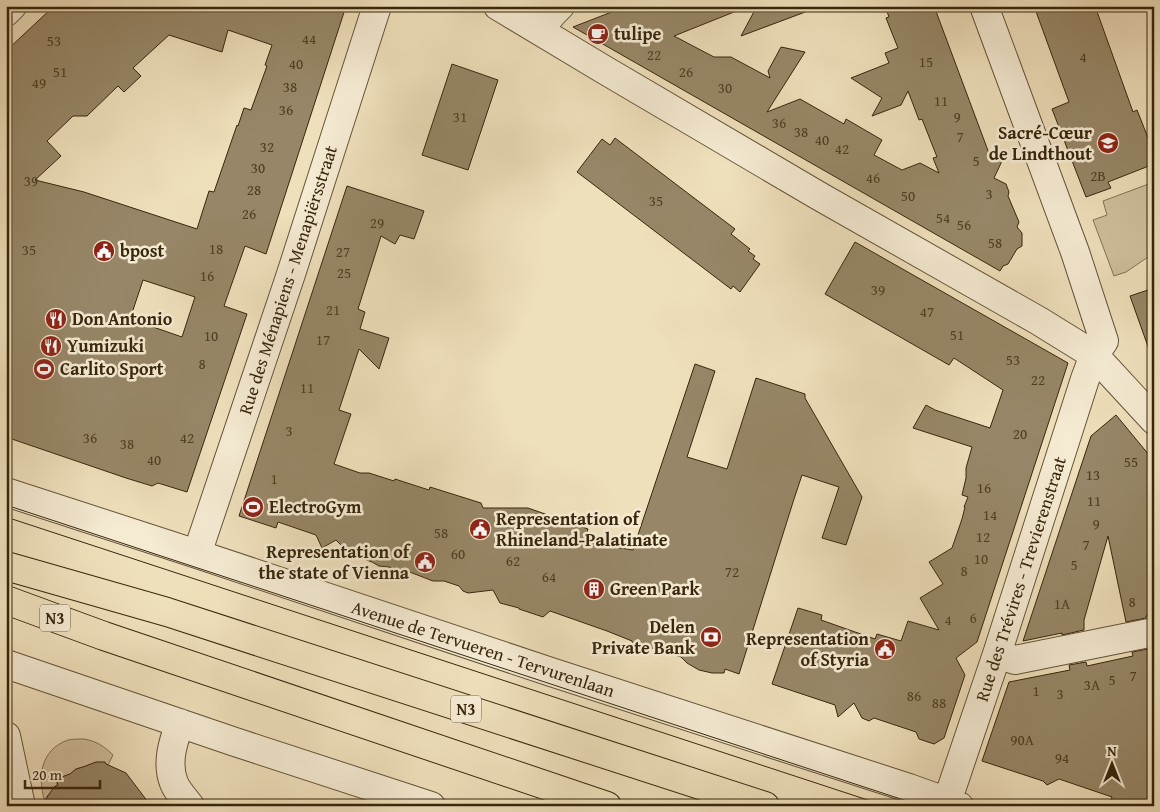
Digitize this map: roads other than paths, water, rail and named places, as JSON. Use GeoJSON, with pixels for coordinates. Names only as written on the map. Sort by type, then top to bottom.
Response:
{"type":"FeatureCollection","features":[{"type":"Feature","properties":{"kind":"highway"},"geometry":{"type":"LineString","coordinates":[[6,547],[167,612]]}},
{"type":"Feature","properties":{"kind":"highway","name":"N3"},"geometry":{"type":"LineString","coordinates":[[6,566],[167,612],[765,806]]}},
{"type":"Feature","properties":{"kind":"highway","name":"N3"},"geometry":{"type":"LineString","coordinates":[[6,600],[104,636],[607,806]]}},
{"type":"Feature","properties":{"kind":"highway"},"geometry":{"type":"LineString","coordinates":[[6,616],[104,636]]}},
{"type":"Feature","properties":{"kind":"street"},"geometry":{"type":"LineString","coordinates":[[6,12],[12,6]]}},
{"type":"Feature","properties":{"kind":"street","name":"Rue des Ménapiens - Menapiërsstraat"},"geometry":{"type":"LineString","coordinates":[[197,554],[291,274],[377,6]]}},
{"type":"Feature","properties":{"kind":"street"},"geometry":{"type":"LineString","coordinates":[[498,6],[819,196],[1020,309],[1094,355],[1154,420]]}},
{"type":"Feature","properties":{"kind":"street"},"geometry":{"type":"LineString","coordinates":[[539,30],[560,6]]}},
{"type":"Feature","properties":{"kind":"street","name":"Rue des Trévires - Trevierenstraat"},"geometry":{"type":"LineString","coordinates":[[953,804],[997,654],[1086,379],[1094,355],[1104,341],[1072,243],[984,6]]}},
{"type":"Feature","properties":{"kind":"street","name":"Avenue de Tervueren - Tervurenlaan"},"geometry":{"type":"LineString","coordinates":[[6,492],[953,804]]}},
{"type":"Feature","properties":{"kind":"street"},"geometry":{"type":"LineString","coordinates":[[997,654],[1015,660],[1154,632]]}},
{"type":"Feature","properties":{"kind":"street"},"geometry":{"type":"LineString","coordinates":[[8,671],[180,723],[431,806]]}},
{"type":"Feature","properties":{"kind":"street"},"geometry":{"type":"LineString","coordinates":[[180,723],[172,747],[170,766],[174,784],[190,806]]}},
{"type":"Feature","properties":{"kind":"street"},"geometry":{"type":"LineString","coordinates":[[6,736],[21,806]]}},
{"type":"Feature","properties":{"kind":"tram line"},"geometry":{"type":"LineString","coordinates":[[6,505],[922,806]]}},
{"type":"Feature","properties":{"kind":"tram line"},"geometry":{"type":"LineString","coordinates":[[6,517],[886,806]]}},
{"type":"Feature","properties":{"kind":"place","name":"tulipe"},"geometry":{"type":"Point","coordinates":[598,34]}},
{"type":"Feature","properties":{"kind":"place","name":"Sacré-Cœur de Lindthout"},"geometry":{"type":"Point","coordinates":[1108,143]}},
{"type":"Feature","properties":{"kind":"place","name":"bpost"},"geometry":{"type":"Point","coordinates":[104,251]}},
{"type":"Feature","properties":{"kind":"place","name":"Don Antonio"},"geometry":{"type":"Point","coordinates":[56,319]}},
{"type":"Feature","properties":{"kind":"place","name":"Yumizuki"},"geometry":{"type":"Point","coordinates":[51,346]}},
{"type":"Feature","properties":{"kind":"place","name":"Carlito Sport"},"geometry":{"type":"Point","coordinates":[44,369]}},
{"type":"Feature","properties":{"kind":"place","name":"ElectroGym"},"geometry":{"type":"Point","coordinates":[253,507]}},
{"type":"Feature","properties":{"kind":"place","name":"Representation of Rhineland-Palatinate"},"geometry":{"type":"Point","coordinates":[480,529]}},
{"type":"Feature","properties":{"kind":"place","name":"Representation of the state of Vienna"},"geometry":{"type":"Point","coordinates":[425,562]}},
{"type":"Feature","properties":{"kind":"place","name":"Green Park"},"geometry":{"type":"Point","coordinates":[594,589]}},
{"type":"Feature","properties":{"kind":"place","name":"Delen Private Bank"},"geometry":{"type":"Point","coordinates":[711,637]}},
{"type":"Feature","properties":{"kind":"place","name":"Representation of Styria"},"geometry":{"type":"Point","coordinates":[885,649]}}]}
